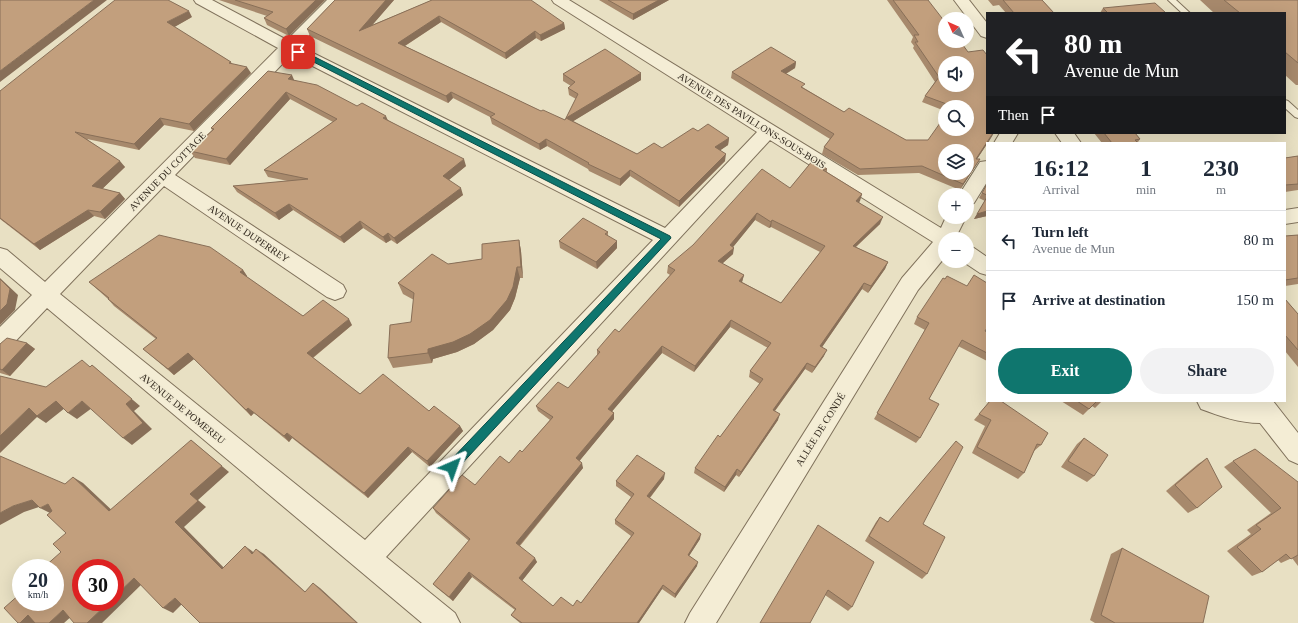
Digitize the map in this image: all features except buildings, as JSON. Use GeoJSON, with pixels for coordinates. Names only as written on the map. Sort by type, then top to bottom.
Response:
{"type":"FeatureCollection","features":[{"type":"Feature","properties":{"kind":"street"},"geometry":{"type":"LineString","coordinates":[[201,0],[288,47],[667,238]]}},
{"type":"Feature","properties":{"kind":"street","name":"AVENUE DU COTTAGE"},"geometry":{"type":"LineString","coordinates":[[0,342],[334,0]]}},
{"type":"Feature","properties":{"kind":"street","name":"AVENUE DES PAVILLONS-SOUS-BOIS"},"geometry":{"type":"LineString","coordinates":[[559,0],[938,236]]}},
{"type":"Feature","properties":{"kind":"street"},"geometry":{"type":"LineString","coordinates":[[961,0],[986,32]]}},
{"type":"Feature","properties":{"kind":"street"},"geometry":{"type":"LineString","coordinates":[[366,558],[769,130]]}},
{"type":"Feature","properties":{"kind":"street"},"geometry":{"type":"LineString","coordinates":[[1065,134],[1071,142]]}},
{"type":"Feature","properties":{"kind":"street"},"geometry":{"type":"LineString","coordinates":[[973,188],[986,169]]}},
{"type":"Feature","properties":{"kind":"street","name":"AVENUE DUPERREY"},"geometry":{"type":"LineString","coordinates":[[162,176],[335,291]]}},
{"type":"Feature","properties":{"kind":"street"},"geometry":{"type":"LineString","coordinates":[[1286,217],[1298,216]]}},
{"type":"Feature","properties":{"kind":"street","name":"ALLÉE DE CONDÉ"},"geometry":{"type":"LineString","coordinates":[[700,623],[910,284],[938,254]]}},
{"type":"Feature","properties":{"kind":"street","name":"AVENUE DE POMEREU"},"geometry":{"type":"LineString","coordinates":[[0,256],[445,623]]}},
{"type":"Feature","properties":{"kind":"street"},"geometry":{"type":"LineString","coordinates":[[974,259],[986,266]]}},
{"type":"Feature","properties":{"kind":"street"},"geometry":{"type":"LineString","coordinates":[[1211,402],[1222,407],[1256,413],[1263,406],[1298,452]]}},
{"type":"Feature","properties":{"kind":"lane"},"geometry":{"type":"LineString","coordinates":[[1172,0],[1185,12]]}},
{"type":"Feature","properties":{"kind":"lane"},"geometry":{"type":"LineString","coordinates":[[1286,104],[1298,115]]}},
{"type":"Feature","properties":{"kind":"route"},"geometry":{"type":"LineString","coordinates":[[298,52],[667,238],[452,467]]}}]}
